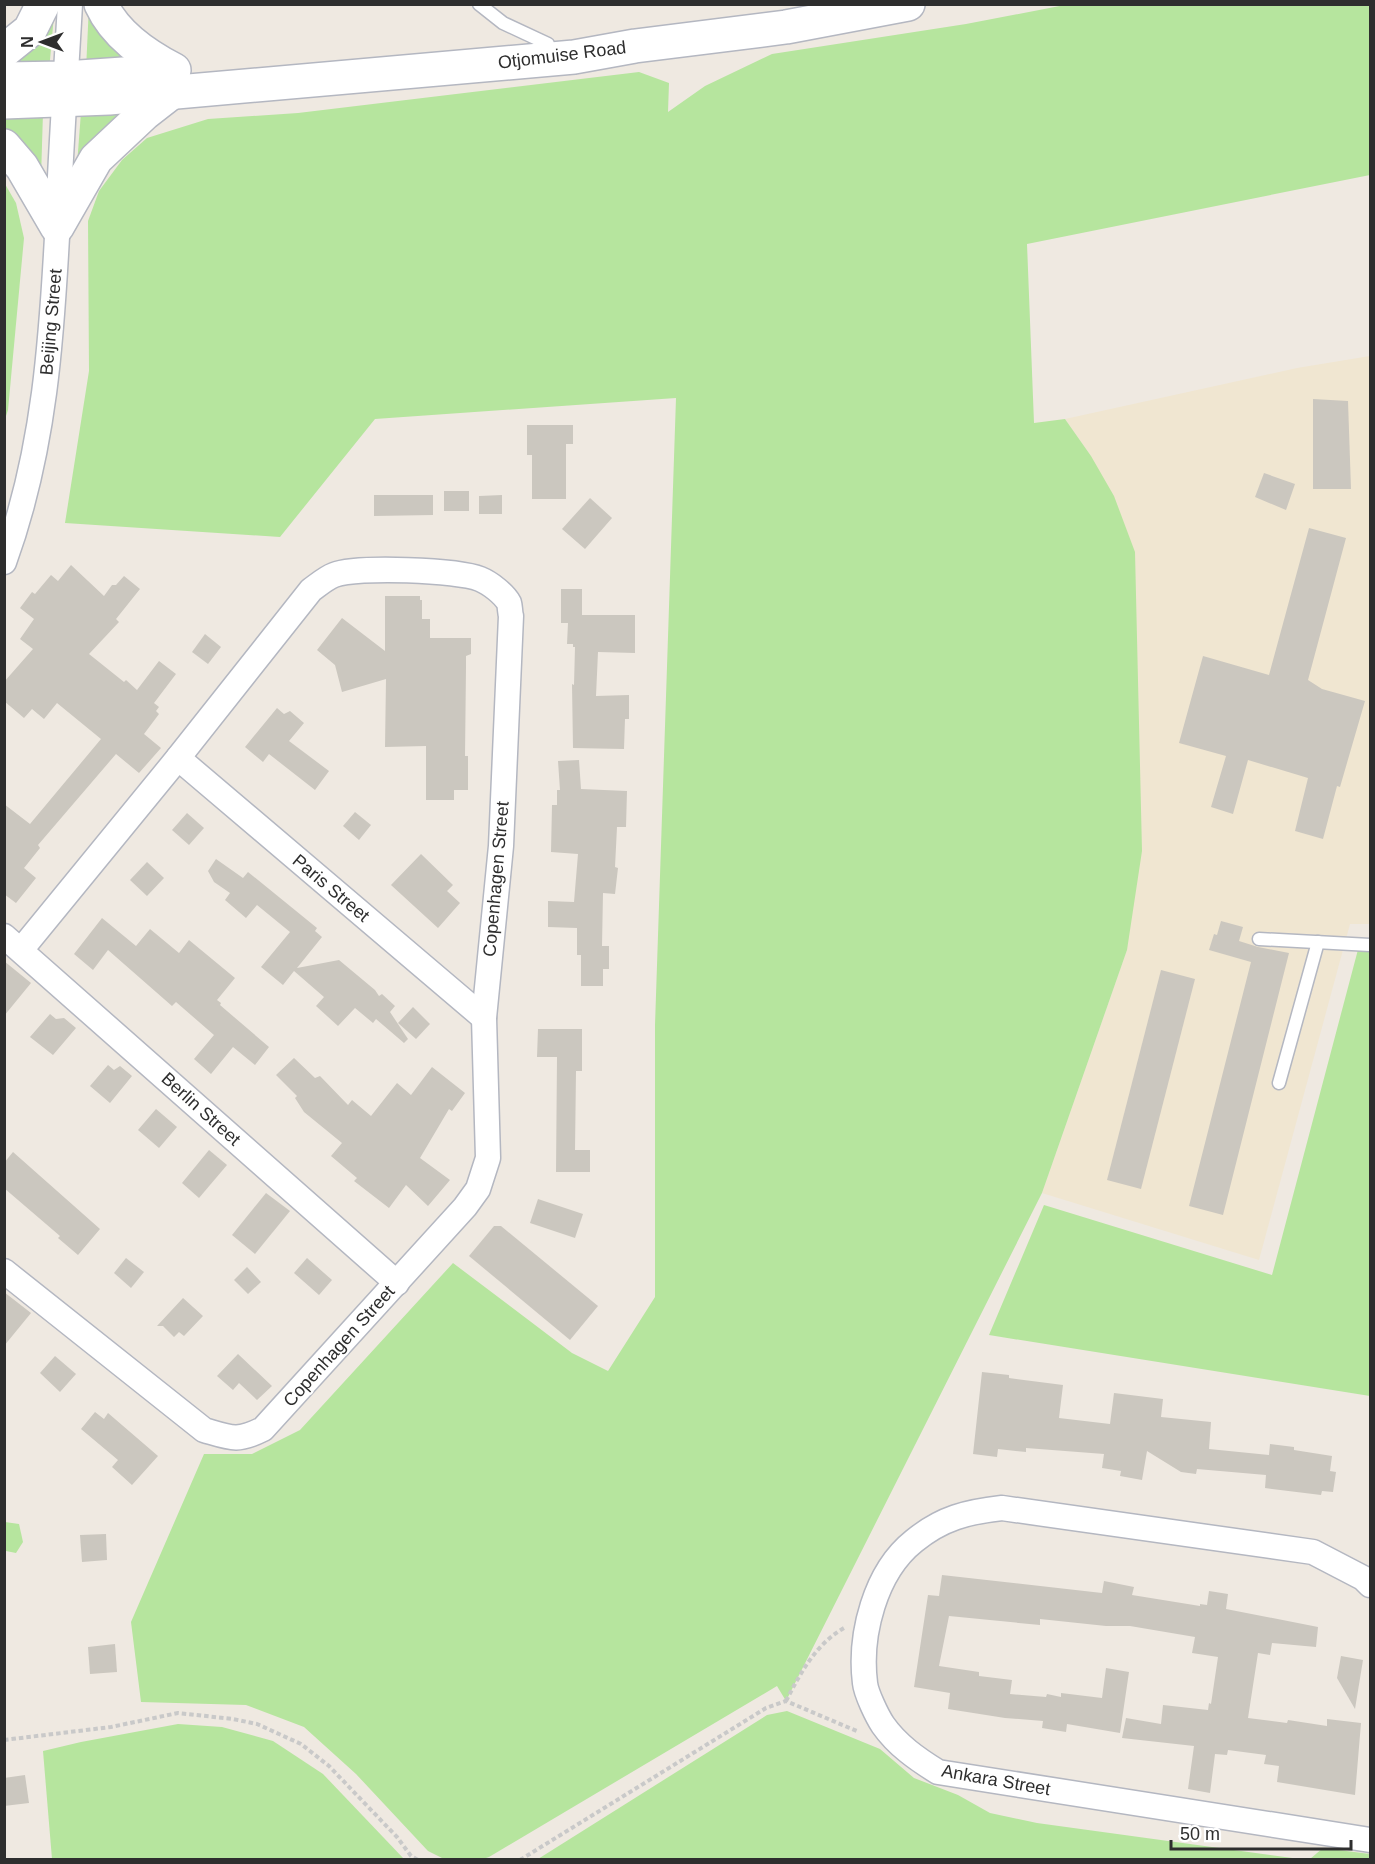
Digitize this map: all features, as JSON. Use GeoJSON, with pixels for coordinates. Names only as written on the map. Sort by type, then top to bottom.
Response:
{"type":"FeatureCollection","features":[{"type":"Feature","properties":{"kind":"main road"},"geometry":{"type":"LineString","coordinates":[[4,51],[30,30],[43,4]]}},
{"type":"Feature","properties":{"kind":"main road"},"geometry":{"type":"LineString","coordinates":[[4,146],[22,167],[57,227],[96,159],[145,113],[173,81],[107,18],[101,4]]}},
{"type":"Feature","properties":{"kind":"main road"},"geometry":{"type":"LineString","coordinates":[[635,46],[786,27],[908,4]]}},
{"type":"Feature","properties":{"kind":"main road","name":"Otjomuise Road"},"geometry":{"type":"LineString","coordinates":[[65,90],[548,44],[635,46]]}},
{"type":"Feature","properties":{"kind":"main road","name":"Otjomuise Road"},"geometry":{"type":"LineString","coordinates":[[173,81],[574,57],[635,46]]}},
{"type":"Feature","properties":{"kind":"main road"},"geometry":{"type":"LineString","coordinates":[[4,79],[65,90]]}},
{"type":"Feature","properties":{"kind":"main road"},"geometry":{"type":"LineString","coordinates":[[4,102],[65,90]]}},
{"type":"Feature","properties":{"kind":"street","name":"Beijing Street"},"geometry":{"type":"LineString","coordinates":[[4,562],[20,520],[35,453],[46,384],[55,293],[70,4]]}},
{"type":"Feature","properties":{"kind":"street","name":"Copenhagen Street"},"geometry":{"type":"LineString","coordinates":[[4,1271],[204,1430],[228,1437],[245,1438],[263,1429],[465,1207],[478,1189],[488,1158],[484,1018],[501,846],[511,616],[508,603],[495,589],[481,579],[462,574],[373,569],[334,575],[311,590],[178,758],[13,943]]}},
{"type":"Feature","properties":{"kind":"street","name":"Paris Street"},"geometry":{"type":"LineString","coordinates":[[178,758],[484,1018]]}},
{"type":"Feature","properties":{"kind":"street","name":"Berlin Street"},"geometry":{"type":"LineString","coordinates":[[13,943],[397,1283]]}},
{"type":"Feature","properties":{"kind":"street","name":"Ankara Street"},"geometry":{"type":"LineString","coordinates":[[1371,1585],[1313,1552],[1002,1508],[971,1511],[941,1523],[912,1542],[886,1573],[869,1613],[863,1652],[865,1686],[882,1724],[908,1753],[938,1772],[1371,1840]]}},
{"type":"Feature","properties":{"kind":"lane"},"geometry":{"type":"LineString","coordinates":[[479,4],[502,23],[548,44]]}},
{"type":"Feature","properties":{"kind":"lane"},"geometry":{"type":"LineString","coordinates":[[1259,939],[1371,945]]}},
{"type":"Feature","properties":{"kind":"lane"},"geometry":{"type":"LineString","coordinates":[[1279,1083],[1318,942]]}},
{"type":"Feature","properties":{"kind":"path"},"geometry":{"type":"LineString","coordinates":[[786,1701],[803,1667],[831,1636],[869,1613]]}},
{"type":"Feature","properties":{"kind":"path"},"geometry":{"type":"LineString","coordinates":[[520,1860],[766,1708],[786,1701],[864,1734]]}},
{"type":"Feature","properties":{"kind":"path"},"geometry":{"type":"LineString","coordinates":[[4,1740],[111,1727],[178,1713],[257,1724],[301,1744],[329,1766],[397,1837],[411,1856],[418,1860]]}},
{"type":"Feature","properties":{"kind":"shaded area"},"geometry":{"type":"Polygon","coordinates":[[[1370,356],[1370,924],[1350,924],[1259,1260],[1042,1193],[1127,950],[1091,456],[1065,419],[1297,368],[1370,356]]]}},
{"type":"Feature","properties":{"kind":"green space"},"geometry":{"type":"Polygon","coordinates":[[[1070,4],[1370,5],[1370,175],[1027,244],[1034,423],[1065,419],[1091,456],[1114,496],[1135,552],[1142,851],[1127,950],[1042,1193],[786,1701],[777,1686],[489,1857],[444,1859],[428,1851],[356,1774],[304,1727],[246,1705],[141,1702],[131,1622],[204,1454],[252,1454],[300,1430],[453,1263],[572,1353],[608,1371],[655,1297],[655,1025],[676,398],[375,419],[280,537],[65,523],[89,371],[88,221],[99,191],[122,160],[147,138],[208,119],[298,113],[639,72],[669,83],[668,112],[705,86],[772,54],[966,24],[1070,4]]]}},
{"type":"Feature","properties":{"kind":"green space"},"geometry":{"type":"Polygon","coordinates":[[[89,5],[137,61],[86,70],[89,5]]]}},
{"type":"Feature","properties":{"kind":"green space"},"geometry":{"type":"Polygon","coordinates":[[[54,15],[49,71],[5,68],[54,15]]]}},
{"type":"Feature","properties":{"kind":"green space"},"geometry":{"type":"Polygon","coordinates":[[[147,106],[77,165],[81,112],[147,106]]]}},
{"type":"Feature","properties":{"kind":"green space"},"geometry":{"type":"Polygon","coordinates":[[[43,112],[41,178],[5,130],[4,113],[43,112]]]}},
{"type":"Feature","properties":{"kind":"green space"},"geometry":{"type":"Polygon","coordinates":[[[5,184],[16,203],[24,238],[8,410],[5,419],[5,184]]]}},
{"type":"Feature","properties":{"kind":"green space"},"geometry":{"type":"Polygon","coordinates":[[[1360,942],[1370,942],[1370,1396],[989,1335],[1044,1205],[1272,1275],[1360,942]]]}},
{"type":"Feature","properties":{"kind":"green space"},"geometry":{"type":"Polygon","coordinates":[[[5,1522],[19,1524],[23,1542],[16,1553],[6,1551],[5,1522]]]}},
{"type":"Feature","properties":{"kind":"green space"},"geometry":{"type":"Polygon","coordinates":[[[787,1711],[880,1749],[914,1778],[958,1795],[990,1813],[1037,1823],[1300,1859],[538,1859],[767,1715],[787,1711]]]}},
{"type":"Feature","properties":{"kind":"green space"},"geometry":{"type":"Polygon","coordinates":[[[178,1724],[222,1727],[273,1741],[323,1774],[404,1859],[52,1859],[43,1751],[178,1724]]]}},
{"type":"Feature","properties":{"kind":"green space"},"geometry":{"type":"Polygon","coordinates":[[[1323,1848],[1370,1854],[1370,1859],[1310,1859],[1323,1848]]]}},
{"type":"Feature","properties":{"kind":"building"},"geometry":{"type":"Polygon","coordinates":[[[1313,399],[1348,401],[1351,489],[1313,489],[1313,399]]]}},
{"type":"Feature","properties":{"kind":"building"},"geometry":{"type":"Polygon","coordinates":[[[527,425],[573,425],[573,444],[566,444],[566,499],[532,499],[532,455],[527,455],[527,425]]]}},
{"type":"Feature","properties":{"kind":"building"},"geometry":{"type":"Polygon","coordinates":[[[1264,473],[1295,484],[1286,510],[1255,497],[1264,473]]]}},
{"type":"Feature","properties":{"kind":"building"},"geometry":{"type":"Polygon","coordinates":[[[444,491],[469,491],[469,511],[444,511],[444,491]]]}},
{"type":"Feature","properties":{"kind":"building"},"geometry":{"type":"Polygon","coordinates":[[[374,495],[433,495],[433,515],[374,516],[374,495]]]}},
{"type":"Feature","properties":{"kind":"building"},"geometry":{"type":"Polygon","coordinates":[[[502,495],[502,514],[479,514],[479,496],[502,495]]]}},
{"type":"Feature","properties":{"kind":"building"},"geometry":{"type":"Polygon","coordinates":[[[590,498],[612,518],[585,549],[562,529],[590,498]]]}},
{"type":"Feature","properties":{"kind":"building"},"geometry":{"type":"Polygon","coordinates":[[[1309,528],[1346,538],[1308,680],[1322,689],[1365,701],[1340,787],[1337,786],[1323,839],[1295,831],[1308,778],[1248,760],[1233,814],[1211,807],[1226,756],[1179,743],[1203,656],[1269,675],[1309,528]]]}},
{"type":"Feature","properties":{"kind":"building"},"geometry":{"type":"Polygon","coordinates":[[[71,565],[104,596],[112,585],[116,585],[124,576],[140,589],[116,619],[119,622],[89,654],[137,690],[159,661],[176,674],[154,703],[159,707],[156,711],[159,714],[144,734],[161,748],[139,773],[116,754],[38,845],[40,848],[24,868],[36,878],[16,903],[4,894],[4,804],[30,824],[101,739],[57,703],[44,719],[32,709],[24,718],[4,701],[4,682],[33,649],[20,639],[34,619],[20,608],[32,592],[35,594],[51,575],[58,581],[71,565]]]}},
{"type":"Feature","properties":{"kind":"building"},"geometry":{"type":"Polygon","coordinates":[[[561,589],[582,589],[582,615],[635,615],[635,653],[598,652],[596,696],[629,695],[629,719],[625,719],[624,749],[573,748],[572,684],[574,685],[575,647],[573,644],[567,644],[568,623],[561,623],[561,589]]]}},
{"type":"Feature","properties":{"kind":"building"},"geometry":{"type":"Polygon","coordinates":[[[385,596],[420,596],[422,619],[430,619],[430,638],[471,638],[471,654],[466,656],[465,756],[468,756],[468,790],[454,790],[454,800],[426,800],[426,746],[385,747],[386,679],[342,692],[335,665],[317,650],[342,618],[385,651],[385,596]]]}},
{"type":"Feature","properties":{"kind":"building"},"geometry":{"type":"Polygon","coordinates":[[[205,634],[221,647],[208,664],[192,652],[205,634]]]}},
{"type":"Feature","properties":{"kind":"building"},"geometry":{"type":"Polygon","coordinates":[[[277,708],[284,714],[290,711],[304,723],[289,741],[329,771],[315,790],[269,754],[263,762],[245,747],[277,708]]]}},
{"type":"Feature","properties":{"kind":"building"},"geometry":{"type":"Polygon","coordinates":[[[579,760],[581,789],[627,791],[626,827],[617,827],[615,867],[618,868],[615,894],[603,893],[602,946],[609,946],[609,969],[603,969],[603,986],[581,986],[581,955],[577,955],[577,928],[548,927],[548,901],[574,902],[578,854],[551,852],[552,805],[557,805],[557,790],[560,790],[558,761],[579,760]]]}},
{"type":"Feature","properties":{"kind":"building"},"geometry":{"type":"Polygon","coordinates":[[[355,812],[371,825],[359,840],[343,826],[355,812]]]}},
{"type":"Feature","properties":{"kind":"building"},"geometry":{"type":"Polygon","coordinates":[[[187,813],[204,828],[189,845],[172,830],[187,813]]]}},
{"type":"Feature","properties":{"kind":"building"},"geometry":{"type":"Polygon","coordinates":[[[421,854],[453,885],[447,891],[460,903],[438,928],[391,885],[421,854]]]}},
{"type":"Feature","properties":{"kind":"building"},"geometry":{"type":"Polygon","coordinates":[[[216,859],[243,878],[248,872],[317,928],[315,931],[322,937],[297,968],[339,960],[379,996],[382,994],[395,1006],[390,1012],[408,1039],[404,1043],[376,1019],[373,1023],[355,1008],[338,1026],[316,1006],[324,997],[294,971],[283,985],[261,967],[290,932],[257,905],[246,918],[225,900],[230,893],[214,882],[208,871],[216,859]]]}},
{"type":"Feature","properties":{"kind":"building"},"geometry":{"type":"Polygon","coordinates":[[[147,862],[164,878],[147,896],[130,880],[147,862]]]}},
{"type":"Feature","properties":{"kind":"building"},"geometry":{"type":"Polygon","coordinates":[[[102,918],[136,946],[150,929],[179,953],[189,940],[235,978],[217,1000],[269,1047],[255,1065],[233,1047],[211,1074],[194,1059],[214,1035],[176,1002],[172,1006],[108,950],[93,970],[74,954],[102,918]]]}},
{"type":"Feature","properties":{"kind":"building"},"geometry":{"type":"Polygon","coordinates":[[[1221,921],[1243,927],[1239,941],[1289,953],[1223,1215],[1189,1206],[1251,962],[1209,950],[1221,921]]]}},
{"type":"Feature","properties":{"kind":"building"},"geometry":{"type":"Polygon","coordinates":[[[4,961],[31,983],[4,1016],[4,961]]]}},
{"type":"Feature","properties":{"kind":"building"},"geometry":{"type":"Polygon","coordinates":[[[1161,970],[1195,979],[1141,1189],[1107,1180],[1161,970]]]}},
{"type":"Feature","properties":{"kind":"building"},"geometry":{"type":"Polygon","coordinates":[[[413,1007],[430,1024],[416,1039],[398,1023],[413,1007]]]}},
{"type":"Feature","properties":{"kind":"building"},"geometry":{"type":"Polygon","coordinates":[[[50,1014],[56,1019],[64,1018],[76,1028],[53,1055],[30,1037],[50,1014]]]}},
{"type":"Feature","properties":{"kind":"building"},"geometry":{"type":"Polygon","coordinates":[[[538,1029],[582,1029],[582,1071],[576,1071],[575,1150],[590,1150],[590,1172],[556,1172],[557,1057],[537,1057],[538,1029]]]}},
{"type":"Feature","properties":{"kind":"building"},"geometry":{"type":"Polygon","coordinates":[[[294,1058],[315,1078],[320,1076],[348,1105],[352,1100],[371,1116],[397,1083],[411,1095],[432,1067],[465,1093],[452,1111],[449,1109],[420,1158],[450,1180],[428,1206],[406,1185],[389,1208],[354,1181],[357,1178],[331,1156],[342,1143],[304,1112],[295,1098],[297,1096],[276,1075],[294,1058]]]}},
{"type":"Feature","properties":{"kind":"building"},"geometry":{"type":"Polygon","coordinates":[[[108,1065],[114,1070],[120,1066],[132,1076],[110,1103],[90,1086],[108,1065]]]}},
{"type":"Feature","properties":{"kind":"building"},"geometry":{"type":"Polygon","coordinates":[[[156,1109],[177,1127],[159,1148],[138,1130],[156,1109]]]}},
{"type":"Feature","properties":{"kind":"building"},"geometry":{"type":"Polygon","coordinates":[[[209,1150],[227,1165],[199,1198],[182,1183],[209,1150]]]}},
{"type":"Feature","properties":{"kind":"building"},"geometry":{"type":"Polygon","coordinates":[[[13,1152],[100,1229],[78,1255],[58,1238],[60,1236],[4,1188],[4,1163],[13,1152]]]}},
{"type":"Feature","properties":{"kind":"building"},"geometry":{"type":"Polygon","coordinates":[[[266,1193],[290,1211],[255,1254],[232,1235],[266,1193]]]}},
{"type":"Feature","properties":{"kind":"building"},"geometry":{"type":"Polygon","coordinates":[[[538,1199],[583,1214],[575,1238],[530,1223],[538,1199]]]}},
{"type":"Feature","properties":{"kind":"building"},"geometry":{"type":"Polygon","coordinates":[[[494,1226],[501,1226],[598,1306],[570,1340],[469,1256],[494,1226]]]}},
{"type":"Feature","properties":{"kind":"building"},"geometry":{"type":"Polygon","coordinates":[[[126,1258],[144,1272],[131,1288],[114,1273],[126,1258]]]}},
{"type":"Feature","properties":{"kind":"building"},"geometry":{"type":"Polygon","coordinates":[[[307,1258],[332,1280],[319,1295],[294,1273],[307,1258]]]}},
{"type":"Feature","properties":{"kind":"building"},"geometry":{"type":"Polygon","coordinates":[[[247,1267],[261,1282],[248,1294],[234,1280],[247,1267]]]}},
{"type":"Feature","properties":{"kind":"building"},"geometry":{"type":"Polygon","coordinates":[[[4,1292],[31,1313],[4,1346],[4,1292]]]}},
{"type":"Feature","properties":{"kind":"building"},"geometry":{"type":"Polygon","coordinates":[[[183,1298],[203,1316],[184,1336],[179,1332],[174,1337],[163,1326],[157,1326],[183,1298]]]}},
{"type":"Feature","properties":{"kind":"building"},"geometry":{"type":"Polygon","coordinates":[[[238,1354],[272,1386],[257,1400],[239,1383],[233,1390],[217,1376],[238,1354]]]}},
{"type":"Feature","properties":{"kind":"building"},"geometry":{"type":"Polygon","coordinates":[[[55,1356],[76,1374],[60,1392],[40,1373],[55,1356]]]}},
{"type":"Feature","properties":{"kind":"building"},"geometry":{"type":"Polygon","coordinates":[[[982,1372],[1063,1385],[1059,1418],[1110,1424],[1114,1393],[1163,1399],[1161,1417],[1211,1422],[1209,1449],[1269,1455],[1270,1444],[1332,1456],[1330,1471],[1336,1472],[1333,1492],[1322,1491],[1321,1495],[1265,1488],[1266,1475],[1197,1469],[1196,1474],[1181,1472],[1147,1451],[1142,1480],[1120,1476],[1121,1471],[1102,1468],[1104,1454],[1026,1448],[1026,1452],[998,1449],[997,1457],[973,1454],[982,1372]]]}},
{"type":"Feature","properties":{"kind":"building"},"geometry":{"type":"Polygon","coordinates":[[[95,1412],[104,1419],[108,1413],[158,1456],[132,1485],[112,1467],[118,1460],[81,1429],[95,1412]]]}},
{"type":"Feature","properties":{"kind":"building"},"geometry":{"type":"Polygon","coordinates":[[[106,1534],[107,1560],[82,1562],[80,1535],[106,1534]]]}},
{"type":"Feature","properties":{"kind":"building"},"geometry":{"type":"Polygon","coordinates":[[[942,1575],[1102,1593],[1104,1581],[1134,1587],[1132,1595],[1200,1606],[1200,1604],[1207,1605],[1209,1591],[1228,1594],[1226,1609],[1318,1627],[1316,1647],[1272,1643],[1270,1655],[1258,1653],[1248,1718],[1287,1723],[1288,1720],[1327,1726],[1327,1719],[1361,1723],[1355,1795],[1277,1782],[1279,1766],[1264,1764],[1266,1755],[1228,1750],[1227,1755],[1215,1754],[1210,1793],[1188,1789],[1194,1746],[1122,1738],[1126,1718],[1161,1724],[1163,1705],[1208,1710],[1209,1703],[1211,1704],[1218,1657],[1192,1653],[1195,1637],[1130,1626],[1106,1626],[1040,1619],[1040,1625],[949,1616],[939,1666],[979,1672],[979,1676],[1012,1680],[1010,1694],[1046,1697],[1047,1694],[1061,1697],[1061,1693],[1102,1698],[1106,1668],[1129,1672],[1120,1733],[1067,1724],[1066,1732],[1042,1728],[1043,1721],[948,1709],[950,1693],[914,1687],[928,1595],[939,1596],[942,1575]]]}},
{"type":"Feature","properties":{"kind":"building"},"geometry":{"type":"Polygon","coordinates":[[[115,1644],[117,1672],[90,1674],[88,1647],[115,1644]]]}},
{"type":"Feature","properties":{"kind":"building"},"geometry":{"type":"Polygon","coordinates":[[[1341,1656],[1363,1660],[1355,1709],[1337,1678],[1341,1656]]]}},
{"type":"Feature","properties":{"kind":"building"},"geometry":{"type":"Polygon","coordinates":[[[25,1775],[29,1803],[4,1806],[4,1778],[25,1775]]]}}]}
